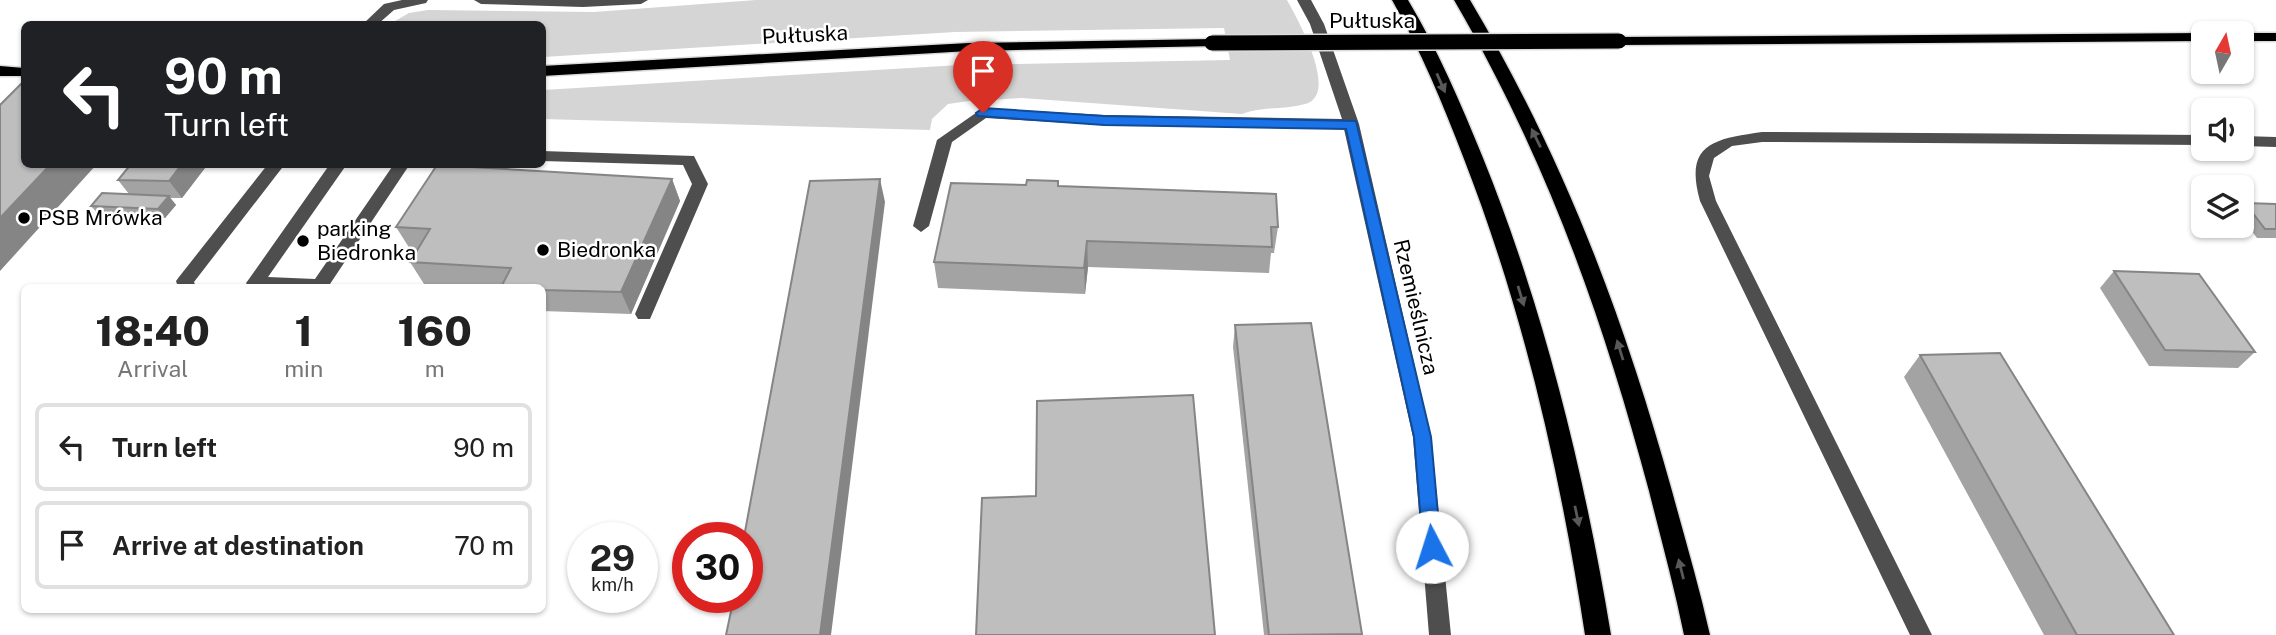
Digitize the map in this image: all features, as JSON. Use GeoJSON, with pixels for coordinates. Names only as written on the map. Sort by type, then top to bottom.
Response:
{"type":"FeatureCollection","features":[{"type":"Feature","properties":{"kind":"highway"},"geometry":{"type":"LineString","coordinates":[[1400,0],[1416,26],[1454,110],[1501,231],[1557,424],[1588,568],[1598,635]]}},
{"type":"Feature","properties":{"kind":"highway"},"geometry":{"type":"LineString","coordinates":[[1462,0],[1521,107],[1546,159],[1612,323],[1644,427],[1697,635]]}},
{"type":"Feature","properties":{"kind":"main road","name":"Pułtuska"},"geometry":{"type":"LineString","coordinates":[[546,71],[969,47],[2191,37]]}},
{"type":"Feature","properties":{"kind":"main road"},"geometry":{"type":"LineString","coordinates":[[2254,37],[2276,37]]}},
{"type":"Feature","properties":{"kind":"main road"},"geometry":{"type":"LineString","coordinates":[[0,71],[21,72]]}},
{"type":"Feature","properties":{"kind":"street"},"geometry":{"type":"LineString","coordinates":[[373,21],[389,7],[421,0]]}},
{"type":"Feature","properties":{"kind":"street"},"geometry":{"type":"LineString","coordinates":[[481,0],[583,3],[641,0]]}},
{"type":"Feature","properties":{"kind":"street","name":"Rzemieślnicza"},"geometry":{"type":"LineString","coordinates":[[1304,0],[1317,24],[1352,124],[1422,437],[1440,635]]}},
{"type":"Feature","properties":{"kind":"street"},"geometry":{"type":"LineString","coordinates":[[921,226],[945,141],[983,113],[1104,120],[1352,124]]}},
{"type":"Feature","properties":{"kind":"street"},"geometry":{"type":"LineString","coordinates":[[1921,635],[1708,201],[1701,176],[1707,155],[1728,142],[1762,137],[2191,141]]}},
{"type":"Feature","properties":{"kind":"street"},"geometry":{"type":"LineString","coordinates":[[2254,141],[2276,142]]}},
{"type":"Feature","properties":{"kind":"street"},"geometry":{"type":"LineString","coordinates":[[546,156],[688,160],[700,184],[644,314]]}},
{"type":"Feature","properties":{"kind":"street"},"geometry":{"type":"LineString","coordinates":[[186,284],[185,281],[274,168]]}},
{"type":"Feature","properties":{"kind":"street"},"geometry":{"type":"LineString","coordinates":[[251,284],[336,168]]}},
{"type":"Feature","properties":{"kind":"street"},"geometry":{"type":"LineString","coordinates":[[321,284],[399,168]]}},
{"type":"Feature","properties":{"kind":"shaded area"},"geometry":{"type":"Polygon","coordinates":[[[756,0],[1287,0],[1307,39],[1318,72],[1318,87],[1315,98],[1305,104],[1242,114],[1022,98],[969,101],[948,104],[932,119],[930,130],[546,119],[546,90],[960,65],[1230,60],[1224,28],[955,32],[546,57],[546,21],[395,21],[409,13],[428,10],[594,12],[756,0]]]}},
{"type":"Feature","properties":{"kind":"building"},"geometry":{"type":"Polygon","coordinates":[[[21,84],[21,168],[47,168],[0,218],[0,105],[21,84]]]}},
{"type":"Feature","properties":{"kind":"building"},"geometry":{"type":"Polygon","coordinates":[[[128,168],[179,168],[169,181],[118,180],[128,168]]]}},
{"type":"Feature","properties":{"kind":"building","name":"Biedronka"},"geometry":{"type":"Polygon","coordinates":[[[435,168],[487,168],[672,179],[621,292],[546,290],[546,284],[503,284],[511,268],[410,262],[430,229],[396,227],[435,168]]]}},
{"type":"Feature","properties":{"kind":"building"},"geometry":{"type":"Polygon","coordinates":[[[880,179],[820,635],[726,635],[731,613],[763,613],[763,522],[747,522],[810,181],[880,179]]]}},
{"type":"Feature","properties":{"kind":"building"},"geometry":{"type":"Polygon","coordinates":[[[1027,180],[1058,181],[1058,186],[1276,194],[1278,227],[1271,227],[1272,247],[1087,241],[1084,268],[934,262],[951,183],[1026,185],[1027,180]]]}},
{"type":"Feature","properties":{"kind":"building"},"geometry":{"type":"Polygon","coordinates":[[[102,193],[169,196],[158,209],[91,206],[102,193]]]}},
{"type":"Feature","properties":{"kind":"building"},"geometry":{"type":"Polygon","coordinates":[[[2254,203],[2276,204],[2276,229],[2265,229],[2254,215],[2254,203]]]}},
{"type":"Feature","properties":{"kind":"building"},"geometry":{"type":"Polygon","coordinates":[[[2114,271],[2199,274],[2255,352],[2165,350],[2114,271]]]}},
{"type":"Feature","properties":{"kind":"building"},"geometry":{"type":"Polygon","coordinates":[[[1311,323],[1362,634],[1269,635],[1235,325],[1311,323]]]}},
{"type":"Feature","properties":{"kind":"building"},"geometry":{"type":"Polygon","coordinates":[[[2000,353],[2174,635],[2077,635],[1920,355],[2000,353]]]}},
{"type":"Feature","properties":{"kind":"building"},"geometry":{"type":"Polygon","coordinates":[[[1193,395],[1215,635],[976,635],[982,498],[1036,496],[1037,401],[1193,395]]]}},
{"type":"Feature","properties":{"kind":"place","name":"PSB Mrówka"},"geometry":{"type":"Point","coordinates":[24,218]}},
{"type":"Feature","properties":{"kind":"place","name":"parking Biedronka"},"geometry":{"type":"Point","coordinates":[303,241]}},
{"type":"Feature","properties":{"kind":"place","name":"Biedronka"},"geometry":{"type":"Point","coordinates":[543,250]}},
{"type":"Feature","properties":{"kind":"route"},"geometry":{"type":"LineString","coordinates":[[983,113],[1104,120],[1352,124],[1422,437],[1432,547]]}}]}
